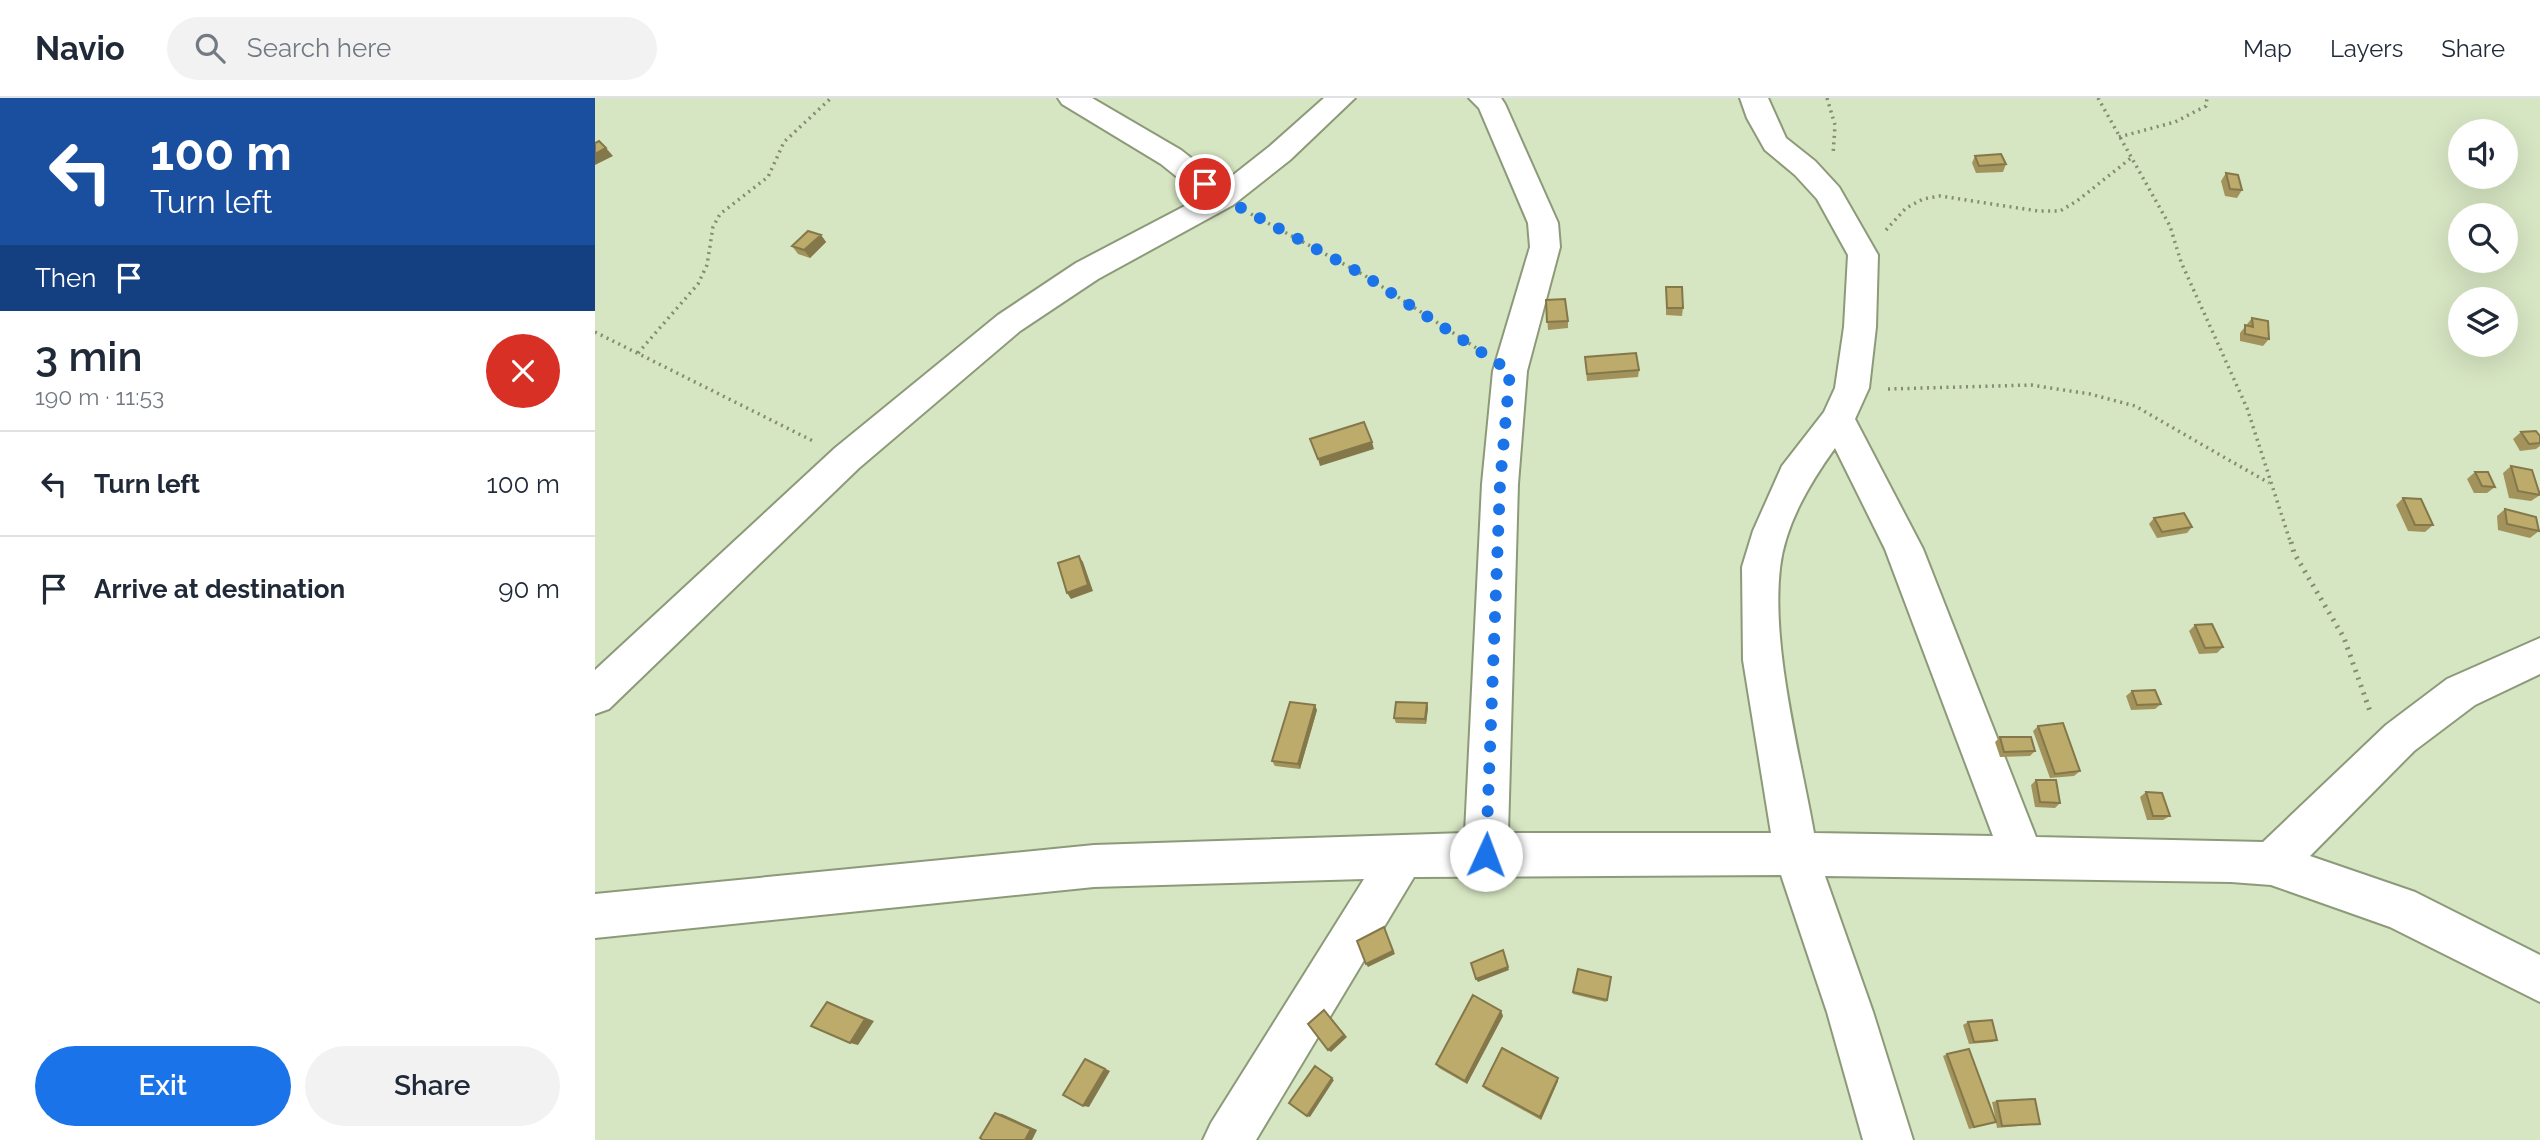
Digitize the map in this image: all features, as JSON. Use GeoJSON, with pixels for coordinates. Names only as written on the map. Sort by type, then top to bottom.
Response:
{"type":"FeatureCollection","features":[{"type":"Feature","properties":{"kind":"street"},"geometry":{"type":"LineString","coordinates":[[1072,98],[1171,157],[1223,198]]}},
{"type":"Feature","properties":{"kind":"street"},"geometry":{"type":"LineString","coordinates":[[595,696],[847,458],[1009,323],[1087,271],[1223,198],[1280,153],[1341,98]]}},
{"type":"Feature","properties":{"kind":"street"},"geometry":{"type":"LineString","coordinates":[[1483,98],[1491,104],[1543,223],[1545,247],[1510,371],[1500,484],[1486,855]]}},
{"type":"Feature","properties":{"kind":"street"},"geometry":{"type":"LineString","coordinates":[[1754,98],[1775,144],[1805,168],[1829,194],[1863,255],[1860,327],[1845,403],[1794,477],[1771,530],[1761,567],[1763,660],[1796,853],[1850,1012],[1888,1140]]}},
{"type":"Feature","properties":{"kind":"street"},"geometry":{"type":"LineString","coordinates":[[1845,403],[2023,858]]}},
{"type":"Feature","properties":{"kind":"street"},"geometry":{"type":"LineString","coordinates":[[2271,864],[2384,751],[2461,692],[2540,654]]}},
{"type":"Feature","properties":{"kind":"street"},"geometry":{"type":"LineString","coordinates":[[595,916],[1094,866],[1403,856],[1796,853],[2271,864],[2399,908],[2540,979]]}},
{"type":"Feature","properties":{"kind":"street"},"geometry":{"type":"LineString","coordinates":[[1228,1140],[1403,856]]}},
{"type":"Feature","properties":{"kind":"path"},"geometry":{"type":"LineString","coordinates":[[638,353],[698,284],[707,265],[713,227],[720,214],[768,177],[785,142],[831,98]]}},
{"type":"Feature","properties":{"kind":"path"},"geometry":{"type":"LineString","coordinates":[[1827,98],[1833,110],[1835,130],[1829,194]]}},
{"type":"Feature","properties":{"kind":"path"},"geometry":{"type":"LineString","coordinates":[[2098,98],[2170,226],[2181,262],[2247,408],[2294,553],[2344,638],[2384,751]]}},
{"type":"Feature","properties":{"kind":"path"},"geometry":{"type":"LineString","coordinates":[[2119,137],[2198,113],[2206,106],[2207,98]]}},
{"type":"Feature","properties":{"kind":"path"},"geometry":{"type":"LineString","coordinates":[[1863,255],[1906,208],[1923,199],[1959,197],[2038,211],[2060,211],[2077,201],[2131,158]]}},
{"type":"Feature","properties":{"kind":"path"},"geometry":{"type":"LineString","coordinates":[[1223,198],[1364,275],[1510,371]]}},
{"type":"Feature","properties":{"kind":"path"},"geometry":{"type":"LineString","coordinates":[[595,332],[847,458]]}},
{"type":"Feature","properties":{"kind":"path"},"geometry":{"type":"LineString","coordinates":[[1845,403],[1950,389],[2031,385],[2090,394],[2135,406],[2270,483]]}},
{"type":"Feature","properties":{"kind":"building"},"geometry":{"type":"Polygon","coordinates":[[[599,141],[606,148],[595,154],[595,143],[599,141]]]}},
{"type":"Feature","properties":{"kind":"building"},"geometry":{"type":"Polygon","coordinates":[[[2001,154],[2006,164],[1979,166],[1975,156],[2001,154]]]}},
{"type":"Feature","properties":{"kind":"building"},"geometry":{"type":"Polygon","coordinates":[[[2226,173],[2238,175],[2242,190],[2230,189],[2226,173]]]}},
{"type":"Feature","properties":{"kind":"building"},"geometry":{"type":"Polygon","coordinates":[[[808,231],[821,235],[804,250],[792,246],[808,231]]]}},
{"type":"Feature","properties":{"kind":"building"},"geometry":{"type":"Polygon","coordinates":[[[1666,287],[1682,287],[1683,308],[1667,308],[1666,287]]]}},
{"type":"Feature","properties":{"kind":"building"},"geometry":{"type":"Polygon","coordinates":[[[1565,299],[1568,321],[1547,322],[1546,300],[1565,299]]]}},
{"type":"Feature","properties":{"kind":"building"},"geometry":{"type":"Polygon","coordinates":[[[2252,318],[2268,321],[2269,339],[2245,334],[2245,325],[2253,327],[2252,318]]]}},
{"type":"Feature","properties":{"kind":"building"},"geometry":{"type":"Polygon","coordinates":[[[1636,353],[1639,370],[1587,374],[1585,357],[1636,353]]]}},
{"type":"Feature","properties":{"kind":"building"},"geometry":{"type":"Polygon","coordinates":[[[1364,422],[1372,442],[1318,459],[1310,439],[1364,422]]]}},
{"type":"Feature","properties":{"kind":"building"},"geometry":{"type":"Polygon","coordinates":[[[2536,431],[2540,436],[2540,443],[2529,444],[2521,432],[2536,431]]]}},
{"type":"Feature","properties":{"kind":"building"},"geometry":{"type":"Polygon","coordinates":[[[2511,466],[2532,470],[2540,495],[2518,491],[2511,466]]]}},
{"type":"Feature","properties":{"kind":"building"},"geometry":{"type":"Polygon","coordinates":[[[2475,472],[2488,472],[2495,487],[2482,486],[2475,472]]]}},
{"type":"Feature","properties":{"kind":"building"},"geometry":{"type":"Polygon","coordinates":[[[2403,498],[2421,499],[2433,525],[2415,525],[2403,498]]]}},
{"type":"Feature","properties":{"kind":"building"},"geometry":{"type":"Polygon","coordinates":[[[2505,509],[2536,517],[2539,531],[2507,524],[2505,509]]]}},
{"type":"Feature","properties":{"kind":"building"},"geometry":{"type":"Polygon","coordinates":[[[2184,513],[2192,527],[2162,532],[2154,518],[2184,513]]]}},
{"type":"Feature","properties":{"kind":"building"},"geometry":{"type":"Polygon","coordinates":[[[1079,556],[1088,585],[1067,593],[1058,563],[1079,556]]]}},
{"type":"Feature","properties":{"kind":"building"},"geometry":{"type":"Polygon","coordinates":[[[2212,624],[2223,647],[2205,648],[2195,625],[2212,624]]]}},
{"type":"Feature","properties":{"kind":"building"},"geometry":{"type":"Polygon","coordinates":[[[2155,690],[2161,704],[2137,705],[2132,691],[2155,690]]]}},
{"type":"Feature","properties":{"kind":"building"},"geometry":{"type":"Polygon","coordinates":[[[1290,702],[1315,705],[1298,764],[1272,761],[1290,702]]]}},
{"type":"Feature","properties":{"kind":"building"},"geometry":{"type":"Polygon","coordinates":[[[1396,702],[1427,703],[1425,719],[1394,718],[1396,702]]]}},
{"type":"Feature","properties":{"kind":"building"},"geometry":{"type":"Polygon","coordinates":[[[2063,723],[2080,771],[2055,774],[2038,726],[2063,723]]]}},
{"type":"Feature","properties":{"kind":"building"},"geometry":{"type":"Polygon","coordinates":[[[2000,737],[2031,737],[2035,751],[2004,752],[2000,737]]]}},
{"type":"Feature","properties":{"kind":"building"},"geometry":{"type":"Polygon","coordinates":[[[2036,780],[2056,780],[2060,803],[2040,802],[2036,780]]]}},
{"type":"Feature","properties":{"kind":"building"},"geometry":{"type":"Polygon","coordinates":[[[2146,792],[2162,793],[2170,816],[2153,816],[2146,792]]]}},
{"type":"Feature","properties":{"kind":"building"},"geometry":{"type":"Polygon","coordinates":[[[1384,927],[1393,951],[1366,964],[1357,941],[1384,927]]]}},
{"type":"Feature","properties":{"kind":"building"},"geometry":{"type":"Polygon","coordinates":[[[1503,950],[1508,967],[1476,979],[1471,963],[1503,950]]]}},
{"type":"Feature","properties":{"kind":"building"},"geometry":{"type":"Polygon","coordinates":[[[1578,969],[1611,977],[1607,1000],[1573,992],[1578,969]]]}},
{"type":"Feature","properties":{"kind":"building"},"geometry":{"type":"Polygon","coordinates":[[[1473,995],[1501,1011],[1465,1081],[1436,1064],[1473,995]]]}},
{"type":"Feature","properties":{"kind":"building"},"geometry":{"type":"Polygon","coordinates":[[[827,1002],[865,1019],[850,1043],[811,1026],[827,1002]]]}},
{"type":"Feature","properties":{"kind":"building"},"geometry":{"type":"Polygon","coordinates":[[[1324,1010],[1344,1035],[1328,1050],[1308,1024],[1324,1010]]]}},
{"type":"Feature","properties":{"kind":"building"},"geometry":{"type":"Polygon","coordinates":[[[1992,1020],[1997,1040],[1974,1042],[1968,1022],[1992,1020]]]}},
{"type":"Feature","properties":{"kind":"building"},"geometry":{"type":"Polygon","coordinates":[[[1502,1048],[1558,1078],[1540,1117],[1483,1086],[1502,1048]]]}},
{"type":"Feature","properties":{"kind":"building"},"geometry":{"type":"Polygon","coordinates":[[[1969,1049],[1996,1122],[1974,1127],[1947,1054],[1969,1049]]]}},
{"type":"Feature","properties":{"kind":"building"},"geometry":{"type":"Polygon","coordinates":[[[1085,1059],[1105,1069],[1083,1106],[1063,1095],[1085,1059]]]}},
{"type":"Feature","properties":{"kind":"building"},"geometry":{"type":"Polygon","coordinates":[[[1315,1066],[1332,1078],[1307,1116],[1289,1103],[1315,1066]]]}},
{"type":"Feature","properties":{"kind":"building"},"geometry":{"type":"Polygon","coordinates":[[[2035,1099],[2040,1124],[2002,1126],[1997,1101],[2035,1099]]]}},
{"type":"Feature","properties":{"kind":"building"},"geometry":{"type":"Polygon","coordinates":[[[995,1113],[1031,1129],[1025,1140],[980,1138],[995,1113]]]}},
{"type":"Feature","properties":{"kind":"route"},"geometry":{"type":"LineString","coordinates":[[1205,184],[1223,198],[1364,275],[1510,371],[1500,484],[1486,855]]}}]}
